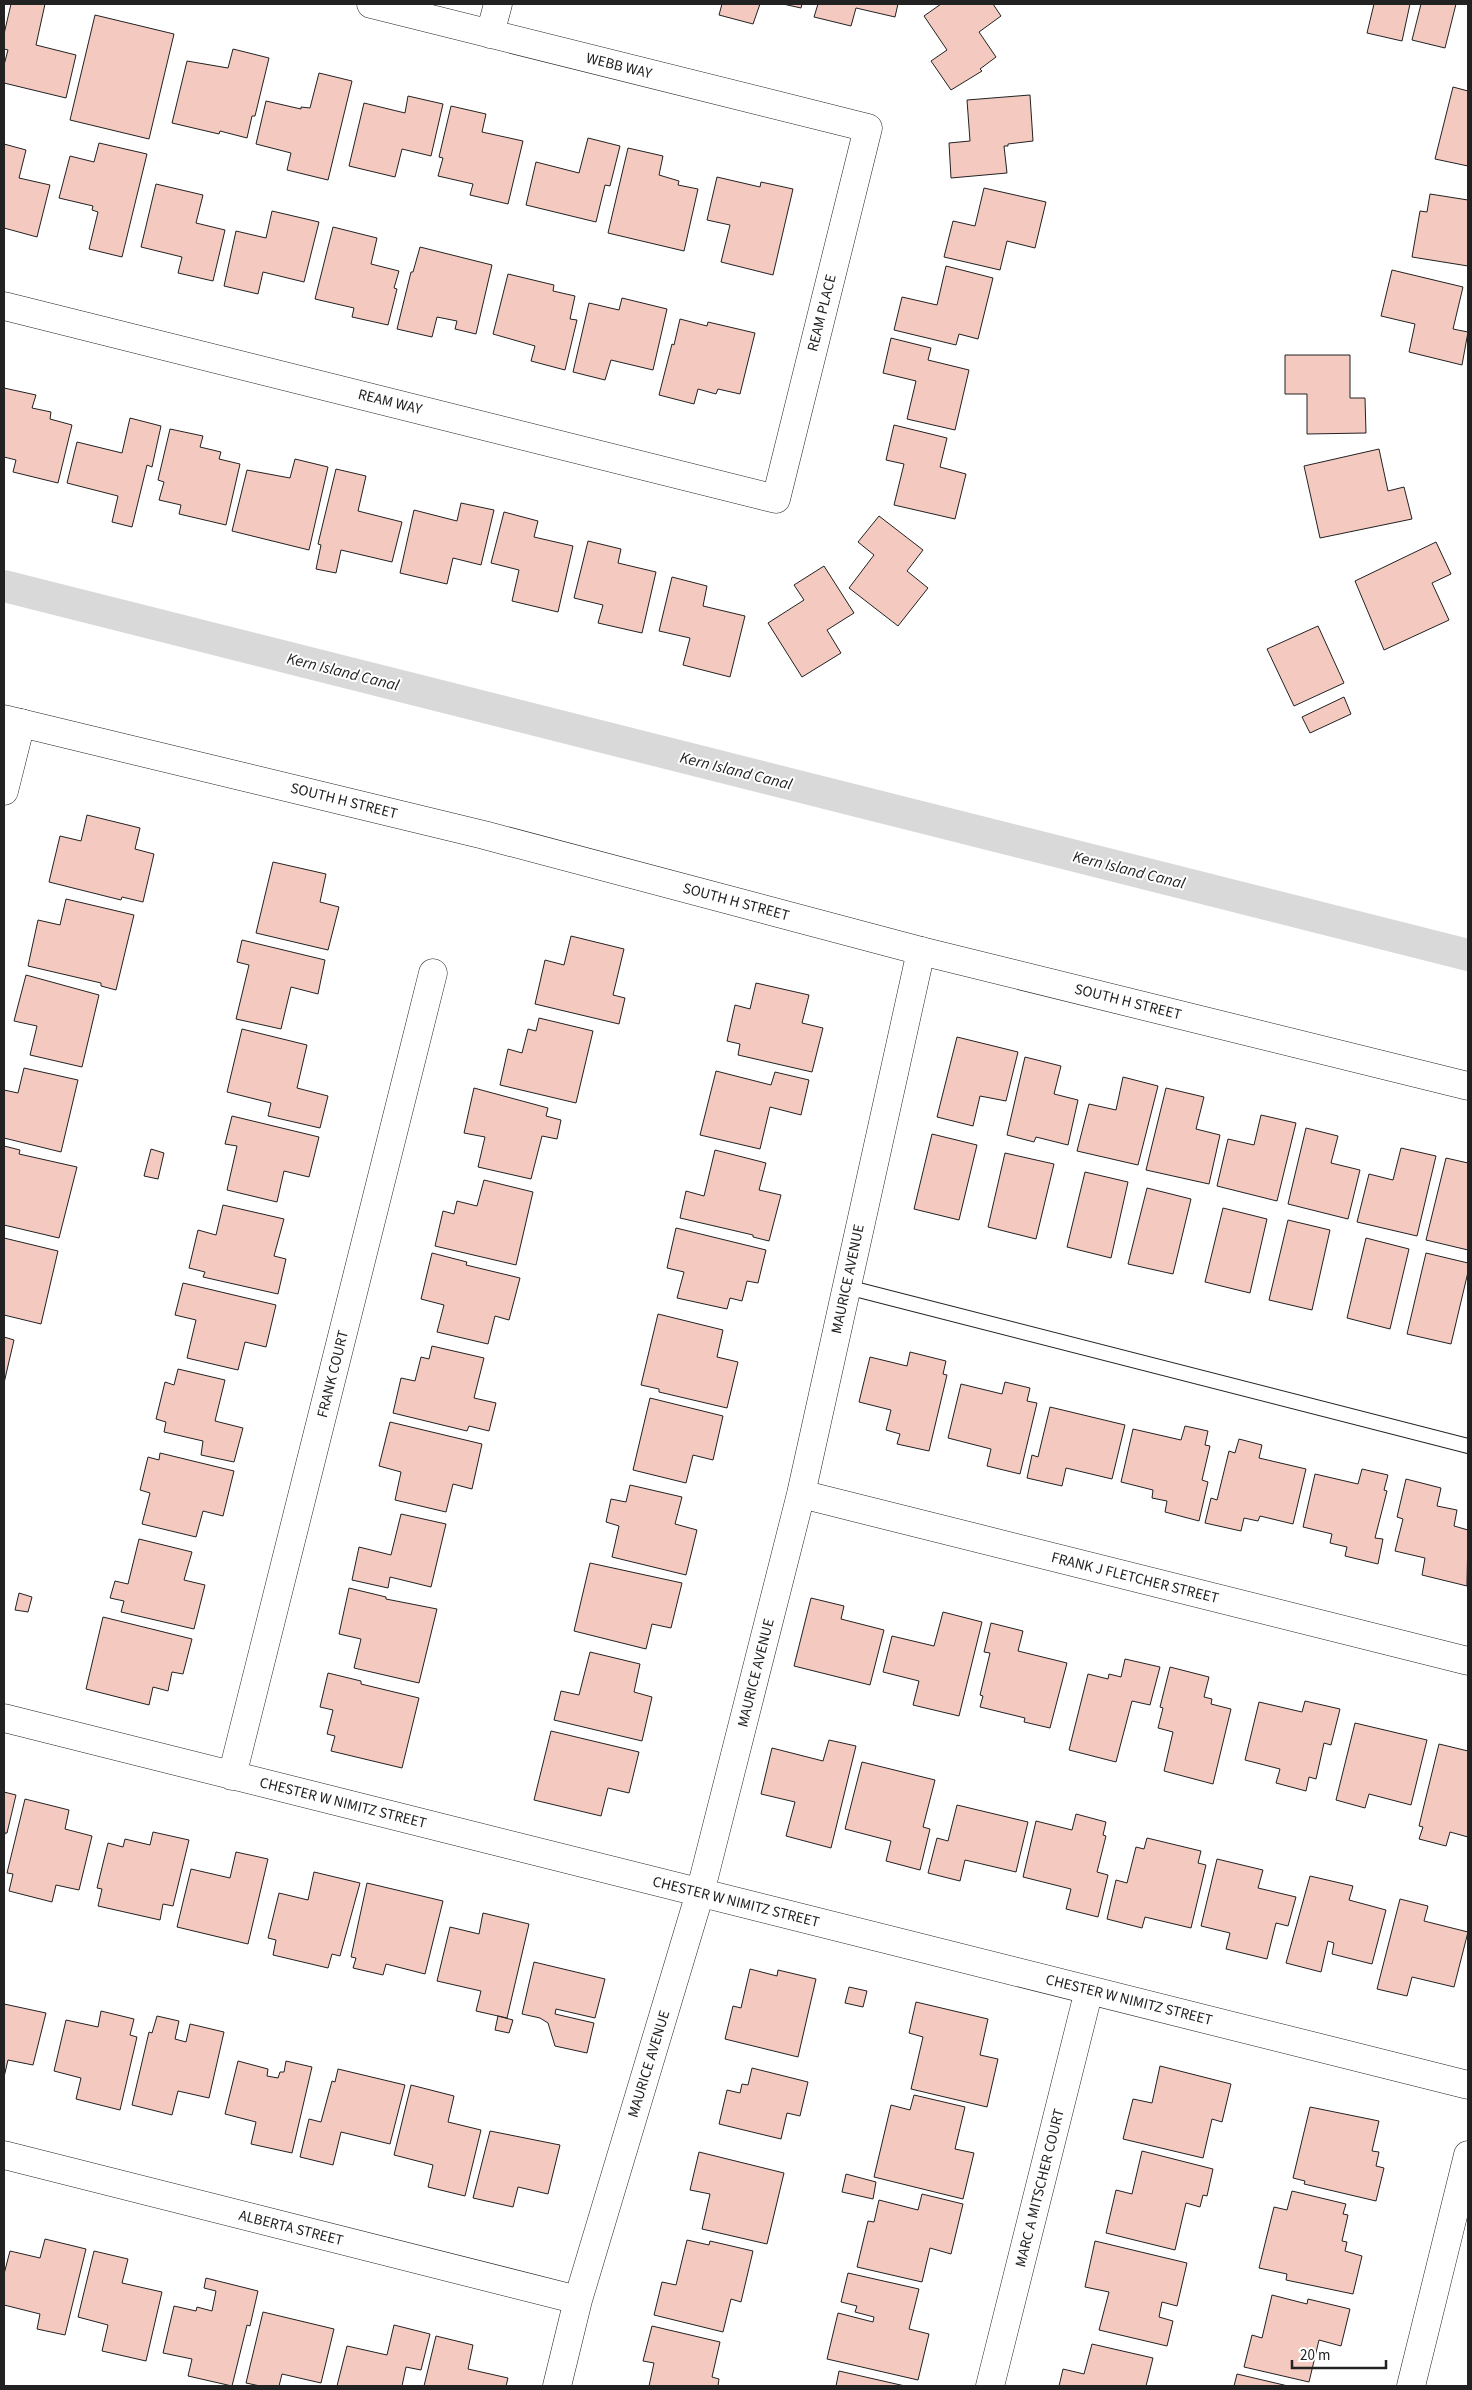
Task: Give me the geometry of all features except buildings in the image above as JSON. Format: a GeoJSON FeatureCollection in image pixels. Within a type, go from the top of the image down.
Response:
{"type":"FeatureCollection","features":[{"type":"Feature","properties":{"kind":"street","name":"WEBB WAY"},"geometry":{"type":"LineString","coordinates":[[371,4],[868,128]]}},
{"type":"Feature","properties":{"kind":"street"},"geometry":{"type":"LineString","coordinates":[[490,34],[498,4]]}},
{"type":"Feature","properties":{"kind":"street","name":"REAM PLACE"},"geometry":{"type":"LineString","coordinates":[[776,499],[868,128]]}},
{"type":"Feature","properties":{"kind":"street","name":"REAM WAY"},"geometry":{"type":"LineString","coordinates":[[4,306],[776,499]]}},
{"type":"Feature","properties":{"kind":"street"},"geometry":{"type":"LineString","coordinates":[[4,790],[12,721]]}},
{"type":"Feature","properties":{"kind":"street","name":"SOUTH H STREET"},"geometry":{"type":"LineString","coordinates":[[12,721],[484,835],[921,951],[1468,1086]]}},
{"type":"Feature","properties":{"kind":"street","name":"MAURICE AVENUE"},"geometry":{"type":"LineString","coordinates":[[557,2386],[578,2300],[700,1893],[801,1494],[921,951]]}},
{"type":"Feature","properties":{"kind":"street","name":"FRANK COURT"},"geometry":{"type":"LineString","coordinates":[[232,1776],[433,973]]}},
{"type":"Feature","properties":{"kind":"street","name":"FRANK J FLETCHER STREET"},"geometry":{"type":"LineString","coordinates":[[801,1494],[1468,1661]]}},
{"type":"Feature","properties":{"kind":"street","name":"CHESTER W NIMITZ STREET"},"geometry":{"type":"LineString","coordinates":[[4,1718],[1468,2085]]}},
{"type":"Feature","properties":{"kind":"street","name":"MARC A MITSCHER COURT"},"geometry":{"type":"LineString","coordinates":[[990,2386],[1089,1990]]}},
{"type":"Feature","properties":{"kind":"street","name":"ALBERTA STREET"},"geometry":{"type":"LineString","coordinates":[[4,2155],[578,2300]]}},
{"type":"Feature","properties":{"kind":"street"},"geometry":{"type":"LineString","coordinates":[[1410,2386],[1468,2156]]}},
{"type":"Feature","properties":{"kind":"lane"},"geometry":{"type":"LineString","coordinates":[[847,1287],[1468,1446]]}},
{"type":"Feature","properties":{"kind":"waterway","name":"Kern Island Canal"},"geometry":{"type":"LineString","coordinates":[[4,586],[1468,955]]}}]}
